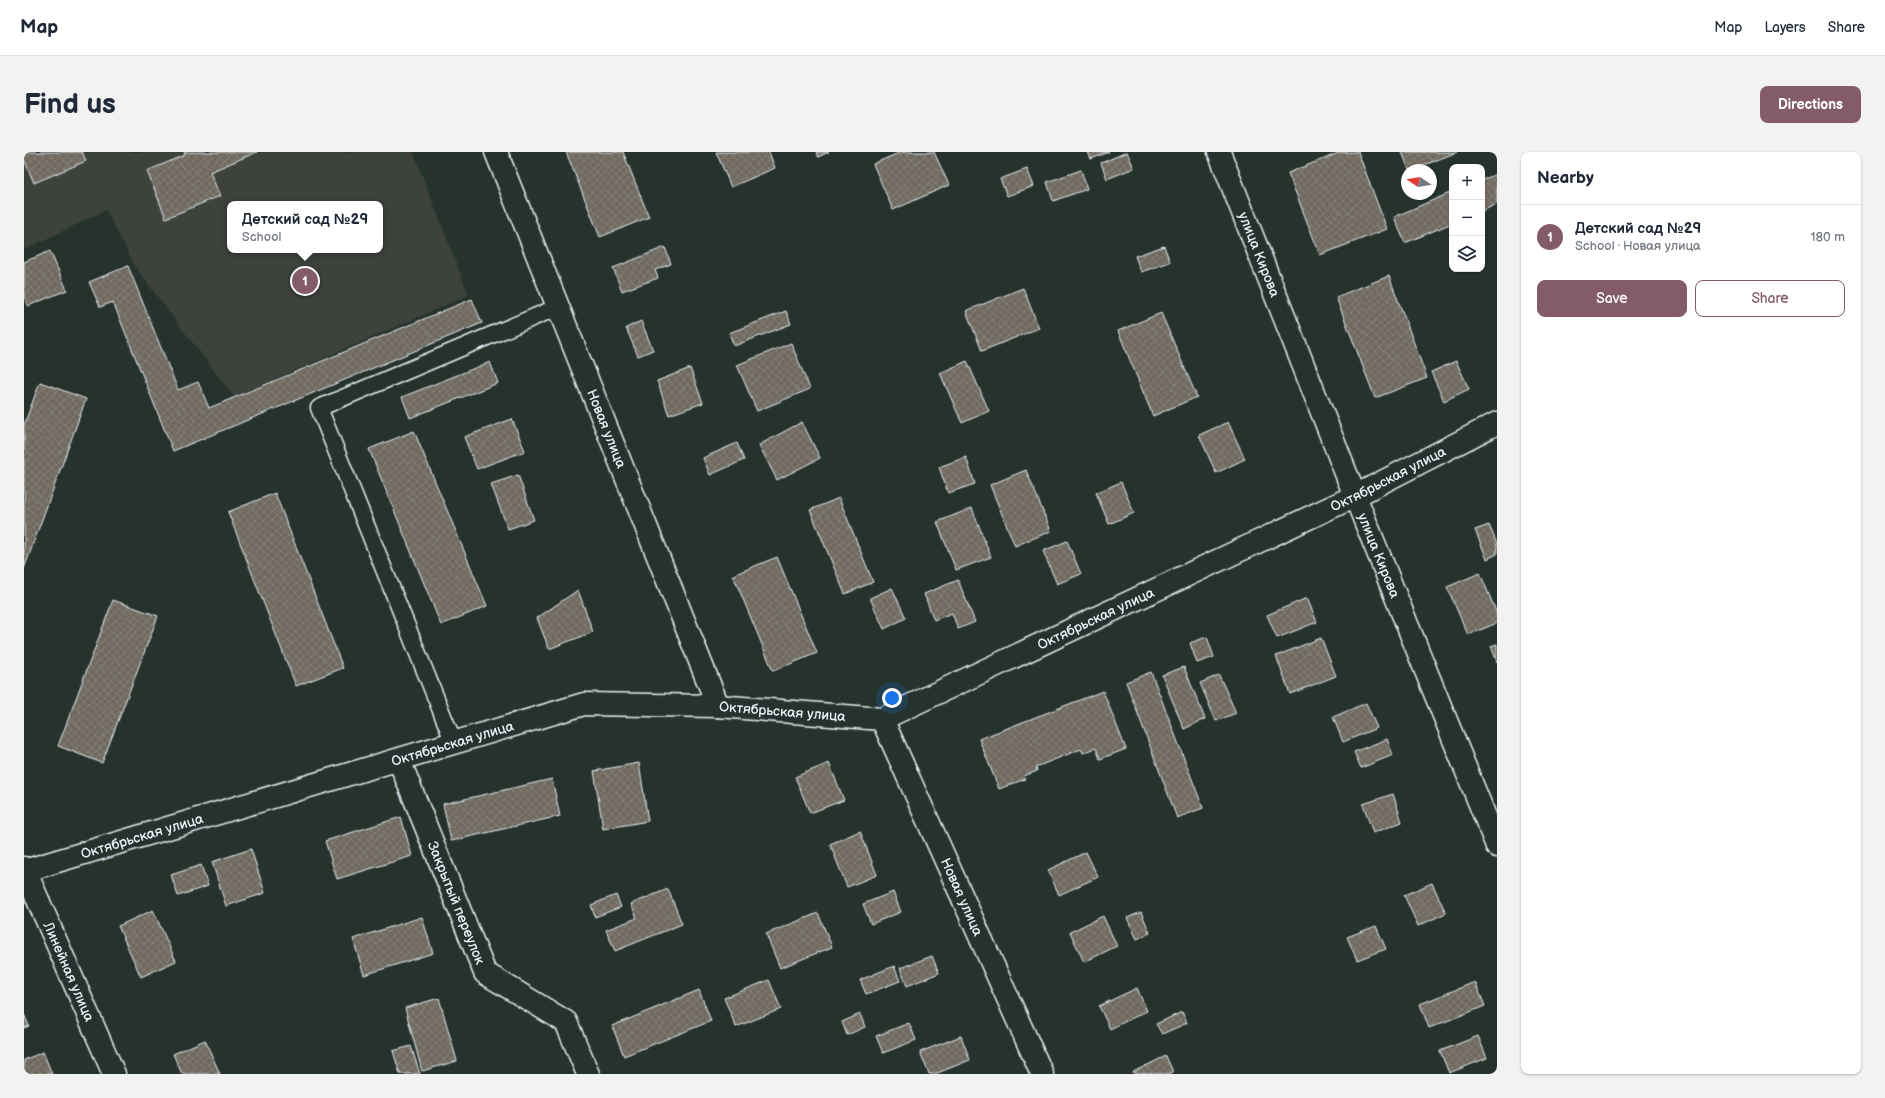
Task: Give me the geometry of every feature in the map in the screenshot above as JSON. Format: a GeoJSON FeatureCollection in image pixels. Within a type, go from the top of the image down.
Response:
{"type":"FeatureCollection","features":[{"type":"Feature","properties":{"kind":"street","name":"Новая улица"},"geometry":{"type":"LineString","coordinates":[[496,152],[718,706]]}},
{"type":"Feature","properties":{"kind":"street","name":"улица Кирова"},"geometry":{"type":"LineString","coordinates":[[1219,152],[1354,496],[1497,846]]}},
{"type":"Feature","properties":{"kind":"street","name":"Октябрьская улица"},"geometry":{"type":"LineString","coordinates":[[24,870],[584,704],[718,706],[882,719],[1354,496],[1497,423]]}},
{"type":"Feature","properties":{"kind":"street","name":"Новая улица"},"geometry":{"type":"LineString","coordinates":[[882,719],[1042,1074]]}},
{"type":"Feature","properties":{"kind":"street","name":"Закрытый переулок"},"geometry":{"type":"LineString","coordinates":[[399,760],[485,973],[566,1022],[588,1074]]}},
{"type":"Feature","properties":{"kind":"street","name":"Линейная улица"},"geometry":{"type":"LineString","coordinates":[[24,870],[114,1074]]}},
{"type":"Feature","properties":{"kind":"lane"},"geometry":{"type":"LineString","coordinates":[[454,743],[319,408],[558,307]]}},
{"type":"Feature","properties":{"kind":"shaded area"},"geometry":{"type":"Polygon","coordinates":[[[24,152],[413,152],[469,295],[234,397],[135,267],[106,210],[24,250],[24,152]]]}},
{"type":"Feature","properties":{"kind":"building"},"geometry":{"type":"Polygon","coordinates":[[[24,152],[82,152],[86,161],[34,183],[24,159],[24,152]]]}},
{"type":"Feature","properties":{"kind":"building"},"geometry":{"type":"Polygon","coordinates":[[[184,152],[257,152],[210,172],[220,196],[166,218],[147,171],[185,155],[184,152]]]}},
{"type":"Feature","properties":{"kind":"building"},"geometry":{"type":"Polygon","coordinates":[[[566,152],[623,152],[649,217],[600,237],[566,152]]]}},
{"type":"Feature","properties":{"kind":"building"},"geometry":{"type":"Polygon","coordinates":[[[716,152],[769,152],[775,168],[731,187],[716,152]]]}},
{"type":"Feature","properties":{"kind":"building"},"geometry":{"type":"Polygon","coordinates":[[[816,152],[829,152],[818,157],[816,152]]]}},
{"type":"Feature","properties":{"kind":"building"},"geometry":{"type":"Polygon","coordinates":[[[901,152],[934,152],[949,185],[893,210],[873,164],[901,152]]]}},
{"type":"Feature","properties":{"kind":"building"},"geometry":{"type":"Polygon","coordinates":[[[1088,152],[1109,152],[1091,159],[1088,152]]]}},
{"type":"Feature","properties":{"kind":"building"},"geometry":{"type":"Polygon","coordinates":[[[1127,152],[1134,168],[1107,179],[1101,163],[1127,152]]]}},
{"type":"Feature","properties":{"kind":"building"},"geometry":{"type":"Polygon","coordinates":[[[1341,152],[1358,152],[1387,229],[1320,255],[1288,173],[1341,152]]]}},
{"type":"Feature","properties":{"kind":"building"},"geometry":{"type":"Polygon","coordinates":[[[1402,152],[1457,152],[1427,164],[1407,164],[1402,152]]]}},
{"type":"Feature","properties":{"kind":"building"},"geometry":{"type":"Polygon","coordinates":[[[1027,169],[1034,186],[1007,196],[1000,179],[1027,169]]]}},
{"type":"Feature","properties":{"kind":"building"},"geometry":{"type":"Polygon","coordinates":[[[1081,170],[1087,189],[1053,201],[1047,182],[1081,170]]]}},
{"type":"Feature","properties":{"kind":"building"},"geometry":{"type":"Polygon","coordinates":[[[1497,174],[1497,204],[1485,210],[1485,200],[1485,179],[1497,174]]]}},
{"type":"Feature","properties":{"kind":"building"},"geometry":{"type":"Polygon","coordinates":[[[1449,193],[1449,224],[1405,243],[1394,217],[1433,200],[1437,200],[1437,198],[1449,193]]]}},
{"type":"Feature","properties":{"kind":"building"},"geometry":{"type":"Polygon","coordinates":[[[1164,246],[1170,262],[1141,272],[1135,256],[1164,246]]]}},
{"type":"Feature","properties":{"kind":"building"},"geometry":{"type":"Polygon","coordinates":[[[665,247],[671,264],[655,270],[658,278],[622,291],[613,268],[665,247]]]}},
{"type":"Feature","properties":{"kind":"building"},"geometry":{"type":"Polygon","coordinates":[[[50,251],[67,290],[28,306],[24,297],[24,262],[50,251]]]}},
{"type":"Feature","properties":{"kind":"building"},"geometry":{"type":"Polygon","coordinates":[[[128,266],[178,390],[198,382],[209,408],[472,299],[482,323],[173,451],[113,302],[100,307],[89,282],[128,266]]]}},
{"type":"Feature","properties":{"kind":"building"},"geometry":{"type":"Polygon","coordinates":[[[1389,276],[1427,378],[1375,398],[1336,297],[1389,276]]]}},
{"type":"Feature","properties":{"kind":"building"},"geometry":{"type":"Polygon","coordinates":[[[1023,288],[1039,328],[982,351],[966,311],[1023,288]]]}},
{"type":"Feature","properties":{"kind":"building"},"geometry":{"type":"Polygon","coordinates":[[[786,311],[791,324],[734,346],[729,333],[786,311]]]}},
{"type":"Feature","properties":{"kind":"building"},"geometry":{"type":"Polygon","coordinates":[[[1161,313],[1197,397],[1153,416],[1118,331],[1161,313]]]}},
{"type":"Feature","properties":{"kind":"building"},"geometry":{"type":"Polygon","coordinates":[[[641,321],[653,350],[638,356],[626,328],[641,321]]]}},
{"type":"Feature","properties":{"kind":"building"},"geometry":{"type":"Polygon","coordinates":[[[791,343],[810,389],[757,411],[737,365],[791,343]]]}},
{"type":"Feature","properties":{"kind":"building"},"geometry":{"type":"Polygon","coordinates":[[[967,361],[989,411],[962,423],[940,373],[967,361]]]}},
{"type":"Feature","properties":{"kind":"building"},"geometry":{"type":"Polygon","coordinates":[[[1456,361],[1469,389],[1444,401],[1431,372],[1456,361]]]}},
{"type":"Feature","properties":{"kind":"building"},"geometry":{"type":"Polygon","coordinates":[[[490,362],[498,383],[410,418],[402,397],[490,362]]]}},
{"type":"Feature","properties":{"kind":"building"},"geometry":{"type":"Polygon","coordinates":[[[690,368],[703,403],[669,415],[657,381],[690,368]]]}},
{"type":"Feature","properties":{"kind":"building"},"geometry":{"type":"Polygon","coordinates":[[[40,382],[86,399],[24,569],[24,425],[40,382]]]}},
{"type":"Feature","properties":{"kind":"building"},"geometry":{"type":"Polygon","coordinates":[[[512,419],[525,451],[477,469],[464,437],[512,419]]]}},
{"type":"Feature","properties":{"kind":"building"},"geometry":{"type":"Polygon","coordinates":[[[802,422],[820,458],[777,480],[759,445],[802,422]]]}},
{"type":"Feature","properties":{"kind":"building"},"geometry":{"type":"Polygon","coordinates":[[[1228,422],[1245,459],[1216,473],[1199,435],[1228,422]]]}},
{"type":"Feature","properties":{"kind":"building"},"geometry":{"type":"Polygon","coordinates":[[[414,431],[487,606],[441,625],[369,449],[414,431]]]}},
{"type":"Feature","properties":{"kind":"building"},"geometry":{"type":"Polygon","coordinates":[[[737,443],[744,460],[710,475],[703,458],[737,443]]]}},
{"type":"Feature","properties":{"kind":"building"},"geometry":{"type":"Polygon","coordinates":[[[966,457],[975,484],[948,493],[939,467],[966,457]]]}},
{"type":"Feature","properties":{"kind":"building"},"geometry":{"type":"Polygon","coordinates":[[[1026,470],[1051,531],[1015,546],[990,485],[1026,470]]]}},
{"type":"Feature","properties":{"kind":"building"},"geometry":{"type":"Polygon","coordinates":[[[518,475],[534,520],[508,529],[491,484],[518,475]]]}},
{"type":"Feature","properties":{"kind":"building"},"geometry":{"type":"Polygon","coordinates":[[[1121,482],[1134,513],[1109,524],[1096,493],[1121,482]]]}},
{"type":"Feature","properties":{"kind":"building"},"geometry":{"type":"Polygon","coordinates":[[[275,493],[343,668],[296,686],[228,512],[275,493]]]}},
{"type":"Feature","properties":{"kind":"building"},"geometry":{"type":"Polygon","coordinates":[[[839,498],[873,582],[845,594],[810,510],[839,498]]]}},
{"type":"Feature","properties":{"kind":"building"},"geometry":{"type":"Polygon","coordinates":[[[972,508],[991,557],[956,570],[937,522],[972,508]]]}},
{"type":"Feature","properties":{"kind":"building"},"geometry":{"type":"Polygon","coordinates":[[[1489,525],[1497,544],[1497,554],[1487,559],[1475,530],[1489,525]]]}},
{"type":"Feature","properties":{"kind":"building"},"geometry":{"type":"Polygon","coordinates":[[[1067,541],[1081,574],[1057,584],[1043,551],[1067,541]]]}},
{"type":"Feature","properties":{"kind":"building"},"geometry":{"type":"Polygon","coordinates":[[[777,557],[817,653],[773,671],[733,575],[777,557]]]}},
{"type":"Feature","properties":{"kind":"building"},"geometry":{"type":"Polygon","coordinates":[[[1480,573],[1497,614],[1497,623],[1468,635],[1447,587],[1480,573]]]}},
{"type":"Feature","properties":{"kind":"building"},"geometry":{"type":"Polygon","coordinates":[[[958,580],[975,622],[958,629],[952,613],[934,620],[924,594],[958,580]]]}},
{"type":"Feature","properties":{"kind":"building"},"geometry":{"type":"Polygon","coordinates":[[[892,588],[906,618],[884,629],[870,598],[892,588]]]}},
{"type":"Feature","properties":{"kind":"building"},"geometry":{"type":"Polygon","coordinates":[[[578,590],[593,632],[549,649],[537,618],[578,590]]]}},
{"type":"Feature","properties":{"kind":"building"},"geometry":{"type":"Polygon","coordinates":[[[1307,598],[1317,622],[1277,638],[1267,615],[1307,598]]]}},
{"type":"Feature","properties":{"kind":"building"},"geometry":{"type":"Polygon","coordinates":[[[113,600],[158,616],[102,763],[58,746],[113,600]]]}},
{"type":"Feature","properties":{"kind":"building"},"geometry":{"type":"Polygon","coordinates":[[[1207,637],[1214,657],[1197,663],[1190,643],[1207,637]]]}},
{"type":"Feature","properties":{"kind":"building"},"geometry":{"type":"Polygon","coordinates":[[[1321,638],[1336,676],[1290,694],[1276,656],[1321,638]]]}},
{"type":"Feature","properties":{"kind":"building"},"geometry":{"type":"Polygon","coordinates":[[[1497,644],[1497,662],[1491,646],[1497,644]]]}},
{"type":"Feature","properties":{"kind":"building"},"geometry":{"type":"Polygon","coordinates":[[[1184,667],[1205,719],[1184,729],[1162,675],[1184,667]]]}},
{"type":"Feature","properties":{"kind":"building"},"geometry":{"type":"Polygon","coordinates":[[[1151,672],[1203,808],[1177,818],[1126,682],[1151,672]]]}},
{"type":"Feature","properties":{"kind":"building"},"geometry":{"type":"Polygon","coordinates":[[[1219,675],[1236,713],[1216,721],[1200,683],[1219,675]]]}},
{"type":"Feature","properties":{"kind":"building"},"geometry":{"type":"Polygon","coordinates":[[[1103,691],[1126,749],[1100,759],[1096,748],[1083,753],[1081,749],[1036,767],[1037,771],[1024,776],[1025,779],[999,789],[979,739],[1103,691]]]}},
{"type":"Feature","properties":{"kind":"building"},"geometry":{"type":"Polygon","coordinates":[[[1366,703],[1377,728],[1343,742],[1333,717],[1366,703]]]}},
{"type":"Feature","properties":{"kind":"building"},"geometry":{"type":"Polygon","coordinates":[[[1387,739],[1393,755],[1361,768],[1354,752],[1387,739]]]}},
{"type":"Feature","properties":{"kind":"building"},"geometry":{"type":"Polygon","coordinates":[[[639,763],[648,821],[603,829],[594,771],[639,763]]]}},
{"type":"Feature","properties":{"kind":"building"},"geometry":{"type":"Polygon","coordinates":[[[829,763],[844,800],[810,813],[795,777],[829,763]]]}},
{"type":"Feature","properties":{"kind":"building"},"geometry":{"type":"Polygon","coordinates":[[[552,779],[560,816],[451,841],[443,804],[552,779]]]}},
{"type":"Feature","properties":{"kind":"building"},"geometry":{"type":"Polygon","coordinates":[[[1393,794],[1402,822],[1373,833],[1363,804],[1393,794]]]}},
{"type":"Feature","properties":{"kind":"building"},"geometry":{"type":"Polygon","coordinates":[[[401,817],[412,856],[337,879],[325,841],[401,817]]]}},
{"type":"Feature","properties":{"kind":"building"},"geometry":{"type":"Polygon","coordinates":[[[860,831],[877,875],[847,887],[830,844],[860,831]]]}},
{"type":"Feature","properties":{"kind":"building"},"geometry":{"type":"Polygon","coordinates":[[[251,849],[265,893],[226,906],[212,862],[251,849]]]}},
{"type":"Feature","properties":{"kind":"building"},"geometry":{"type":"Polygon","coordinates":[[[1086,852],[1098,877],[1059,895],[1048,870],[1086,852]]]}},
{"type":"Feature","properties":{"kind":"building"},"geometry":{"type":"Polygon","coordinates":[[[201,865],[208,886],[178,896],[171,875],[201,865]]]}},
{"type":"Feature","properties":{"kind":"building"},"geometry":{"type":"Polygon","coordinates":[[[1432,883],[1446,913],[1418,926],[1404,895],[1432,883]]]}},
{"type":"Feature","properties":{"kind":"building"},"geometry":{"type":"Polygon","coordinates":[[[668,889],[682,924],[615,951],[606,930],[637,918],[631,904],[668,889]]]}},
{"type":"Feature","properties":{"kind":"building"},"geometry":{"type":"Polygon","coordinates":[[[893,892],[901,912],[871,924],[863,904],[893,892]]]}},
{"type":"Feature","properties":{"kind":"building"},"geometry":{"type":"Polygon","coordinates":[[[616,895],[621,907],[595,917],[591,905],[616,895]]]}},
{"type":"Feature","properties":{"kind":"building"},"geometry":{"type":"Polygon","coordinates":[[[153,910],[176,961],[141,977],[118,926],[153,910]]]}},
{"type":"Feature","properties":{"kind":"building"},"geometry":{"type":"Polygon","coordinates":[[[1141,912],[1150,933],[1137,939],[1127,918],[1141,912]]]}},
{"type":"Feature","properties":{"kind":"building"},"geometry":{"type":"Polygon","coordinates":[[[818,913],[832,947],[780,968],[766,934],[818,913]]]}},
{"type":"Feature","properties":{"kind":"building"},"geometry":{"type":"Polygon","coordinates":[[[1103,916],[1117,946],[1084,962],[1070,932],[1103,916]]]}},
{"type":"Feature","properties":{"kind":"building"},"geometry":{"type":"Polygon","coordinates":[[[422,917],[433,953],[364,975],[353,939],[422,917]]]}},
{"type":"Feature","properties":{"kind":"building"},"geometry":{"type":"Polygon","coordinates":[[[1376,926],[1386,949],[1357,960],[1347,937],[1376,926]]]}},
{"type":"Feature","properties":{"kind":"building"},"geometry":{"type":"Polygon","coordinates":[[[932,956],[939,973],[907,986],[900,968],[932,956]]]}},
{"type":"Feature","properties":{"kind":"building"},"geometry":{"type":"Polygon","coordinates":[[[894,966],[900,981],[866,994],[860,980],[894,966]]]}},
{"type":"Feature","properties":{"kind":"building"},"geometry":{"type":"Polygon","coordinates":[[[769,980],[781,1009],[736,1027],[724,998],[769,980]]]}},
{"type":"Feature","properties":{"kind":"building"},"geometry":{"type":"Polygon","coordinates":[[[1475,982],[1485,1006],[1429,1028],[1420,1004],[1475,982]]]}},
{"type":"Feature","properties":{"kind":"building"},"geometry":{"type":"Polygon","coordinates":[[[1137,988],[1147,1011],[1110,1029],[1099,1006],[1137,988]]]}},
{"type":"Feature","properties":{"kind":"building"},"geometry":{"type":"Polygon","coordinates":[[[699,990],[711,1021],[624,1056],[612,1026],[699,990]]]}},
{"type":"Feature","properties":{"kind":"building"},"geometry":{"type":"Polygon","coordinates":[[[439,998],[457,1061],[422,1071],[405,1008],[439,998]]]}},
{"type":"Feature","properties":{"kind":"building"},"geometry":{"type":"Polygon","coordinates":[[[1182,1012],[1187,1023],[1162,1034],[1156,1024],[1182,1012]]]}},
{"type":"Feature","properties":{"kind":"building"},"geometry":{"type":"Polygon","coordinates":[[[24,1014],[29,1026],[24,1028],[24,1014]]]}},
{"type":"Feature","properties":{"kind":"building"},"geometry":{"type":"Polygon","coordinates":[[[860,1014],[865,1027],[847,1035],[842,1022],[860,1014]]]}},
{"type":"Feature","properties":{"kind":"building"},"geometry":{"type":"Polygon","coordinates":[[[909,1023],[916,1040],[883,1053],[876,1036],[909,1023]]]}},
{"type":"Feature","properties":{"kind":"building"},"geometry":{"type":"Polygon","coordinates":[[[961,1036],[970,1060],[935,1074],[929,1074],[920,1052],[961,1036]]]}},
{"type":"Feature","properties":{"kind":"building"},"geometry":{"type":"Polygon","coordinates":[[[1478,1036],[1487,1058],[1449,1073],[1440,1051],[1478,1036]]]}},
{"type":"Feature","properties":{"kind":"building"},"geometry":{"type":"Polygon","coordinates":[[[205,1040],[220,1074],[182,1074],[173,1054],[205,1040]]]}},
{"type":"Feature","properties":{"kind":"building"},"geometry":{"type":"Polygon","coordinates":[[[411,1046],[420,1074],[400,1074],[393,1051],[411,1046]]]}},
{"type":"Feature","properties":{"kind":"building"},"geometry":{"type":"Polygon","coordinates":[[[43,1052],[52,1074],[24,1074],[24,1060],[43,1052]]]}},
{"type":"Feature","properties":{"kind":"building"},"geometry":{"type":"Polygon","coordinates":[[[1166,1056],[1173,1072],[1169,1074],[1134,1074],[1133,1072],[1166,1056]]]}},
{"type":"Feature","properties":{"kind":"place","name":"Детский сад №29"},"geometry":{"type":"Point","coordinates":[305,281]}}]}
